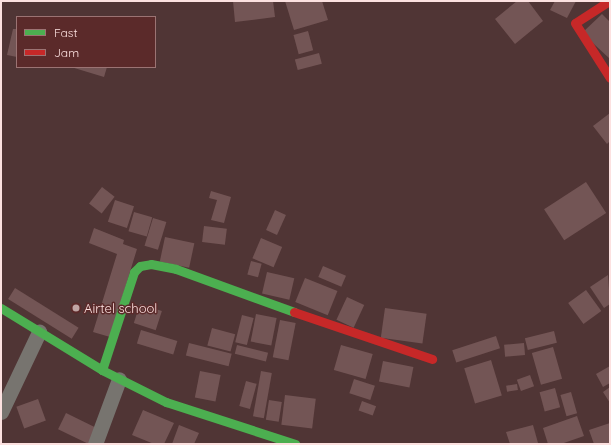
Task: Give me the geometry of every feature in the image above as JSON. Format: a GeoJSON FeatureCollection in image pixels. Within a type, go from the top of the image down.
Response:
{"type":"FeatureCollection","features":[{"type":"Feature","properties":{"kind":"street"},"geometry":{"type":"LineString","coordinates":[[609,1],[575,24],[610,78]]}},
{"type":"Feature","properties":{"kind":"street"},"geometry":{"type":"LineString","coordinates":[[102,370],[134,272],[140,266],[151,264],[176,269],[362,337],[432,359]]}},
{"type":"Feature","properties":{"kind":"street"},"geometry":{"type":"LineString","coordinates":[[1,308],[119,379],[198,414],[295,444]]}},
{"type":"Feature","properties":{"kind":"street"},"geometry":{"type":"LineString","coordinates":[[1,412],[39,332]]}},
{"type":"Feature","properties":{"kind":"street"},"geometry":{"type":"LineString","coordinates":[[95,444],[119,379]]}},
{"type":"Feature","properties":{"kind":"building"},"geometry":{"type":"Polygon","coordinates":[[[233,1],[273,1],[275,17],[235,22],[233,1]]]}},
{"type":"Feature","properties":{"kind":"building"},"geometry":{"type":"Polygon","coordinates":[[[285,1],[322,1],[328,20],[294,30],[285,1]]]}},
{"type":"Feature","properties":{"kind":"building"},"geometry":{"type":"Polygon","coordinates":[[[517,1],[528,1],[543,21],[515,44],[495,19],[517,1]]]}},
{"type":"Feature","properties":{"kind":"building"},"geometry":{"type":"Polygon","coordinates":[[[555,1],[576,1],[567,18],[550,10],[555,1]]]}},
{"type":"Feature","properties":{"kind":"building"},"geometry":{"type":"Polygon","coordinates":[[[602,14],[610,22],[610,59],[582,33],[602,14]]]}},
{"type":"Feature","properties":{"kind":"building"},"geometry":{"type":"Polygon","coordinates":[[[13,29],[16,29],[16,57],[7,55],[13,29]]]}},
{"type":"Feature","properties":{"kind":"building"},"geometry":{"type":"Polygon","coordinates":[[[308,31],[313,50],[299,54],[294,35],[308,31]]]}},
{"type":"Feature","properties":{"kind":"building"},"geometry":{"type":"Polygon","coordinates":[[[319,53],[322,64],[298,70],[295,59],[319,53]]]}},
{"type":"Feature","properties":{"kind":"building"},"geometry":{"type":"Polygon","coordinates":[[[74,68],[107,68],[104,77],[74,68]]]}},
{"type":"Feature","properties":{"kind":"building"},"geometry":{"type":"Polygon","coordinates":[[[610,113],[610,141],[607,144],[593,126],[610,113]]]}},
{"type":"Feature","properties":{"kind":"building"},"geometry":{"type":"Polygon","coordinates":[[[586,182],[606,213],[564,240],[544,209],[586,182]]]}},
{"type":"Feature","properties":{"kind":"building"},"geometry":{"type":"Polygon","coordinates":[[[102,187],[115,197],[102,213],[89,204],[102,187]]]}},
{"type":"Feature","properties":{"kind":"building"},"geometry":{"type":"Polygon","coordinates":[[[211,191],[231,197],[224,223],[211,220],[217,200],[209,198],[211,191]]]}},
{"type":"Feature","properties":{"kind":"building"},"geometry":{"type":"Polygon","coordinates":[[[115,200],[134,206],[127,228],[108,222],[115,200]]]}},
{"type":"Feature","properties":{"kind":"building"},"geometry":{"type":"Polygon","coordinates":[[[275,210],[286,215],[277,235],[266,230],[275,210]]]}},
{"type":"Feature","properties":{"kind":"building"},"geometry":{"type":"Polygon","coordinates":[[[134,212],[152,217],[147,236],[128,231],[134,212]]]}},
{"type":"Feature","properties":{"kind":"building"},"geometry":{"type":"Polygon","coordinates":[[[153,218],[166,222],[158,250],[145,246],[153,218]]]}},
{"type":"Feature","properties":{"kind":"building"},"geometry":{"type":"Polygon","coordinates":[[[204,226],[227,229],[225,245],[202,242],[204,226]]]}},
{"type":"Feature","properties":{"kind":"building"},"geometry":{"type":"Polygon","coordinates":[[[94,228],[124,240],[123,244],[137,249],[110,337],[93,332],[117,254],[89,243],[94,228]]]}},
{"type":"Feature","properties":{"kind":"building"},"geometry":{"type":"Polygon","coordinates":[[[165,237],[194,243],[189,268],[160,261],[165,237]]]}},
{"type":"Feature","properties":{"kind":"building"},"geometry":{"type":"Polygon","coordinates":[[[261,238],[282,247],[274,267],[252,258],[261,238]]]}},
{"type":"Feature","properties":{"kind":"building"},"geometry":{"type":"Polygon","coordinates":[[[251,261],[262,264],[258,277],[247,275],[251,261]]]}},
{"type":"Feature","properties":{"kind":"building"},"geometry":{"type":"Polygon","coordinates":[[[323,266],[346,276],[341,287],[318,277],[323,266]]]}},
{"type":"Feature","properties":{"kind":"building"},"geometry":{"type":"Polygon","coordinates":[[[267,272],[294,278],[289,300],[262,293],[267,272]]]}},
{"type":"Feature","properties":{"kind":"building"},"geometry":{"type":"Polygon","coordinates":[[[608,275],[610,304],[604,308],[590,287],[608,275]]]}},
{"type":"Feature","properties":{"kind":"building"},"geometry":{"type":"Polygon","coordinates":[[[305,278],[337,291],[328,315],[295,302],[305,278]]]}},
{"type":"Feature","properties":{"kind":"building"},"geometry":{"type":"Polygon","coordinates":[[[15,288],[79,328],[72,339],[8,299],[15,288]]]}},
{"type":"Feature","properties":{"kind":"building"},"geometry":{"type":"Polygon","coordinates":[[[586,290],[601,311],[583,324],[568,303],[586,290]]]}},
{"type":"Feature","properties":{"kind":"building"},"geometry":{"type":"Polygon","coordinates":[[[347,297],[364,305],[354,328],[336,320],[347,297]]]}},
{"type":"Feature","properties":{"kind":"building"},"geometry":{"type":"Polygon","coordinates":[[[140,304],[162,311],[156,330],[134,323],[140,304]]]}},
{"type":"Feature","properties":{"kind":"building"},"geometry":{"type":"Polygon","coordinates":[[[385,308],[427,314],[422,344],[381,338],[385,308]]]}},
{"type":"Feature","properties":{"kind":"building"},"geometry":{"type":"Polygon","coordinates":[[[256,314],[277,318],[271,345],[251,341],[256,314]]]}},
{"type":"Feature","properties":{"kind":"building"},"geometry":{"type":"Polygon","coordinates":[[[242,315],[254,318],[247,345],[235,342],[242,315]]]}},
{"type":"Feature","properties":{"kind":"building"},"geometry":{"type":"Polygon","coordinates":[[[280,320],[296,323],[288,360],[273,357],[280,320]]]}},
{"type":"Feature","properties":{"kind":"building"},"geometry":{"type":"Polygon","coordinates":[[[212,328],[235,334],[231,352],[207,345],[212,328]]]}},
{"type":"Feature","properties":{"kind":"building"},"geometry":{"type":"Polygon","coordinates":[[[141,330],[177,341],[173,354],[137,343],[141,330]]]}},
{"type":"Feature","properties":{"kind":"building"},"geometry":{"type":"Polygon","coordinates":[[[554,331],[557,343],[528,350],[525,338],[554,331]]]}},
{"type":"Feature","properties":{"kind":"building"},"geometry":{"type":"Polygon","coordinates":[[[496,336],[500,348],[456,363],[452,350],[496,336]]]}},
{"type":"Feature","properties":{"kind":"building"},"geometry":{"type":"Polygon","coordinates":[[[189,343],[232,354],[229,366],[186,356],[189,343]]]}},
{"type":"Feature","properties":{"kind":"building"},"geometry":{"type":"Polygon","coordinates":[[[524,343],[525,355],[505,357],[504,345],[524,343]]]}},
{"type":"Feature","properties":{"kind":"building"},"geometry":{"type":"Polygon","coordinates":[[[237,345],[268,353],[266,361],[235,354],[237,345]]]}},
{"type":"Feature","properties":{"kind":"building"},"geometry":{"type":"Polygon","coordinates":[[[341,345],[373,354],[366,379],[334,370],[341,345]]]}},
{"type":"Feature","properties":{"kind":"building"},"geometry":{"type":"Polygon","coordinates":[[[553,347],[562,379],[541,385],[532,353],[553,347]]]}},
{"type":"Feature","properties":{"kind":"building"},"geometry":{"type":"Polygon","coordinates":[[[491,360],[502,395],[475,404],[464,368],[491,360]]]}},
{"type":"Feature","properties":{"kind":"building"},"geometry":{"type":"Polygon","coordinates":[[[383,361],[413,367],[409,388],[379,382],[383,361]]]}},
{"type":"Feature","properties":{"kind":"building"},"geometry":{"type":"Polygon","coordinates":[[[610,366],[610,383],[603,387],[596,374],[610,366]]]}},
{"type":"Feature","properties":{"kind":"building"},"geometry":{"type":"Polygon","coordinates":[[[200,371],[221,375],[215,402],[195,398],[200,371]]]}},
{"type":"Feature","properties":{"kind":"building"},"geometry":{"type":"Polygon","coordinates":[[[261,371],[272,373],[264,418],[253,416],[261,371]]]}},
{"type":"Feature","properties":{"kind":"building"},"geometry":{"type":"Polygon","coordinates":[[[530,375],[534,386],[521,391],[517,380],[530,375]]]}},
{"type":"Feature","properties":{"kind":"building"},"geometry":{"type":"Polygon","coordinates":[[[354,379],[375,386],[370,400],[349,393],[354,379]]]}},
{"type":"Feature","properties":{"kind":"building"},"geometry":{"type":"Polygon","coordinates":[[[246,381],[257,384],[250,409],[239,406],[246,381]]]}},
{"type":"Feature","properties":{"kind":"building"},"geometry":{"type":"Polygon","coordinates":[[[517,384],[518,390],[507,392],[506,386],[517,384]]]}},
{"type":"Feature","properties":{"kind":"building"},"geometry":{"type":"Polygon","coordinates":[[[610,387],[610,403],[603,392],[610,387]]]}},
{"type":"Feature","properties":{"kind":"building"},"geometry":{"type":"Polygon","coordinates":[[[555,388],[560,407],[545,411],[540,392],[555,388]]]}},
{"type":"Feature","properties":{"kind":"building"},"geometry":{"type":"Polygon","coordinates":[[[571,392],[577,413],[566,416],[560,395],[571,392]]]}},
{"type":"Feature","properties":{"kind":"building"},"geometry":{"type":"Polygon","coordinates":[[[285,395],[316,399],[312,429],[281,425],[285,395]]]}},
{"type":"Feature","properties":{"kind":"building"},"geometry":{"type":"Polygon","coordinates":[[[38,399],[46,421],[24,428],[16,407],[38,399]]]}},
{"type":"Feature","properties":{"kind":"building"},"geometry":{"type":"Polygon","coordinates":[[[269,400],[282,402],[279,422],[266,420],[269,400]]]}},
{"type":"Feature","properties":{"kind":"building"},"geometry":{"type":"Polygon","coordinates":[[[362,401],[376,406],[373,416],[359,410],[362,401]]]}},
{"type":"Feature","properties":{"kind":"building"},"geometry":{"type":"Polygon","coordinates":[[[143,410],[174,423],[164,444],[154,444],[132,435],[143,410]]]}},
{"type":"Feature","properties":{"kind":"building"},"geometry":{"type":"Polygon","coordinates":[[[66,413],[97,428],[89,444],[58,429],[66,413]]]}},
{"type":"Feature","properties":{"kind":"building"},"geometry":{"type":"Polygon","coordinates":[[[577,416],[584,436],[561,444],[548,444],[543,428],[577,416]]]}},
{"type":"Feature","properties":{"kind":"building"},"geometry":{"type":"Polygon","coordinates":[[[610,423],[610,444],[594,444],[589,430],[610,423]]]}},
{"type":"Feature","properties":{"kind":"building"},"geometry":{"type":"Polygon","coordinates":[[[179,425],[199,433],[194,444],[172,444],[179,425]]]}},
{"type":"Feature","properties":{"kind":"building"},"geometry":{"type":"Polygon","coordinates":[[[533,425],[538,443],[510,444],[506,432],[533,425]]]}},
{"type":"Feature","properties":{"kind":"traffic: fast"},"geometry":{"type":"LineString","coordinates":[[102,370],[134,272],[140,266],[151,264],[176,269],[294,312]]}},
{"type":"Feature","properties":{"kind":"traffic: fast"},"geometry":{"type":"LineString","coordinates":[[1,308],[102,370],[166,402],[295,444]]}},
{"type":"Feature","properties":{"kind":"traffic: jam"},"geometry":{"type":"LineString","coordinates":[[609,1],[575,23],[610,78]]}},
{"type":"Feature","properties":{"kind":"traffic: jam"},"geometry":{"type":"LineString","coordinates":[[294,312],[432,359]]}},
{"type":"Feature","properties":{"kind":"place","name":"Airtel school"},"geometry":{"type":"Point","coordinates":[76,308]}}]}
